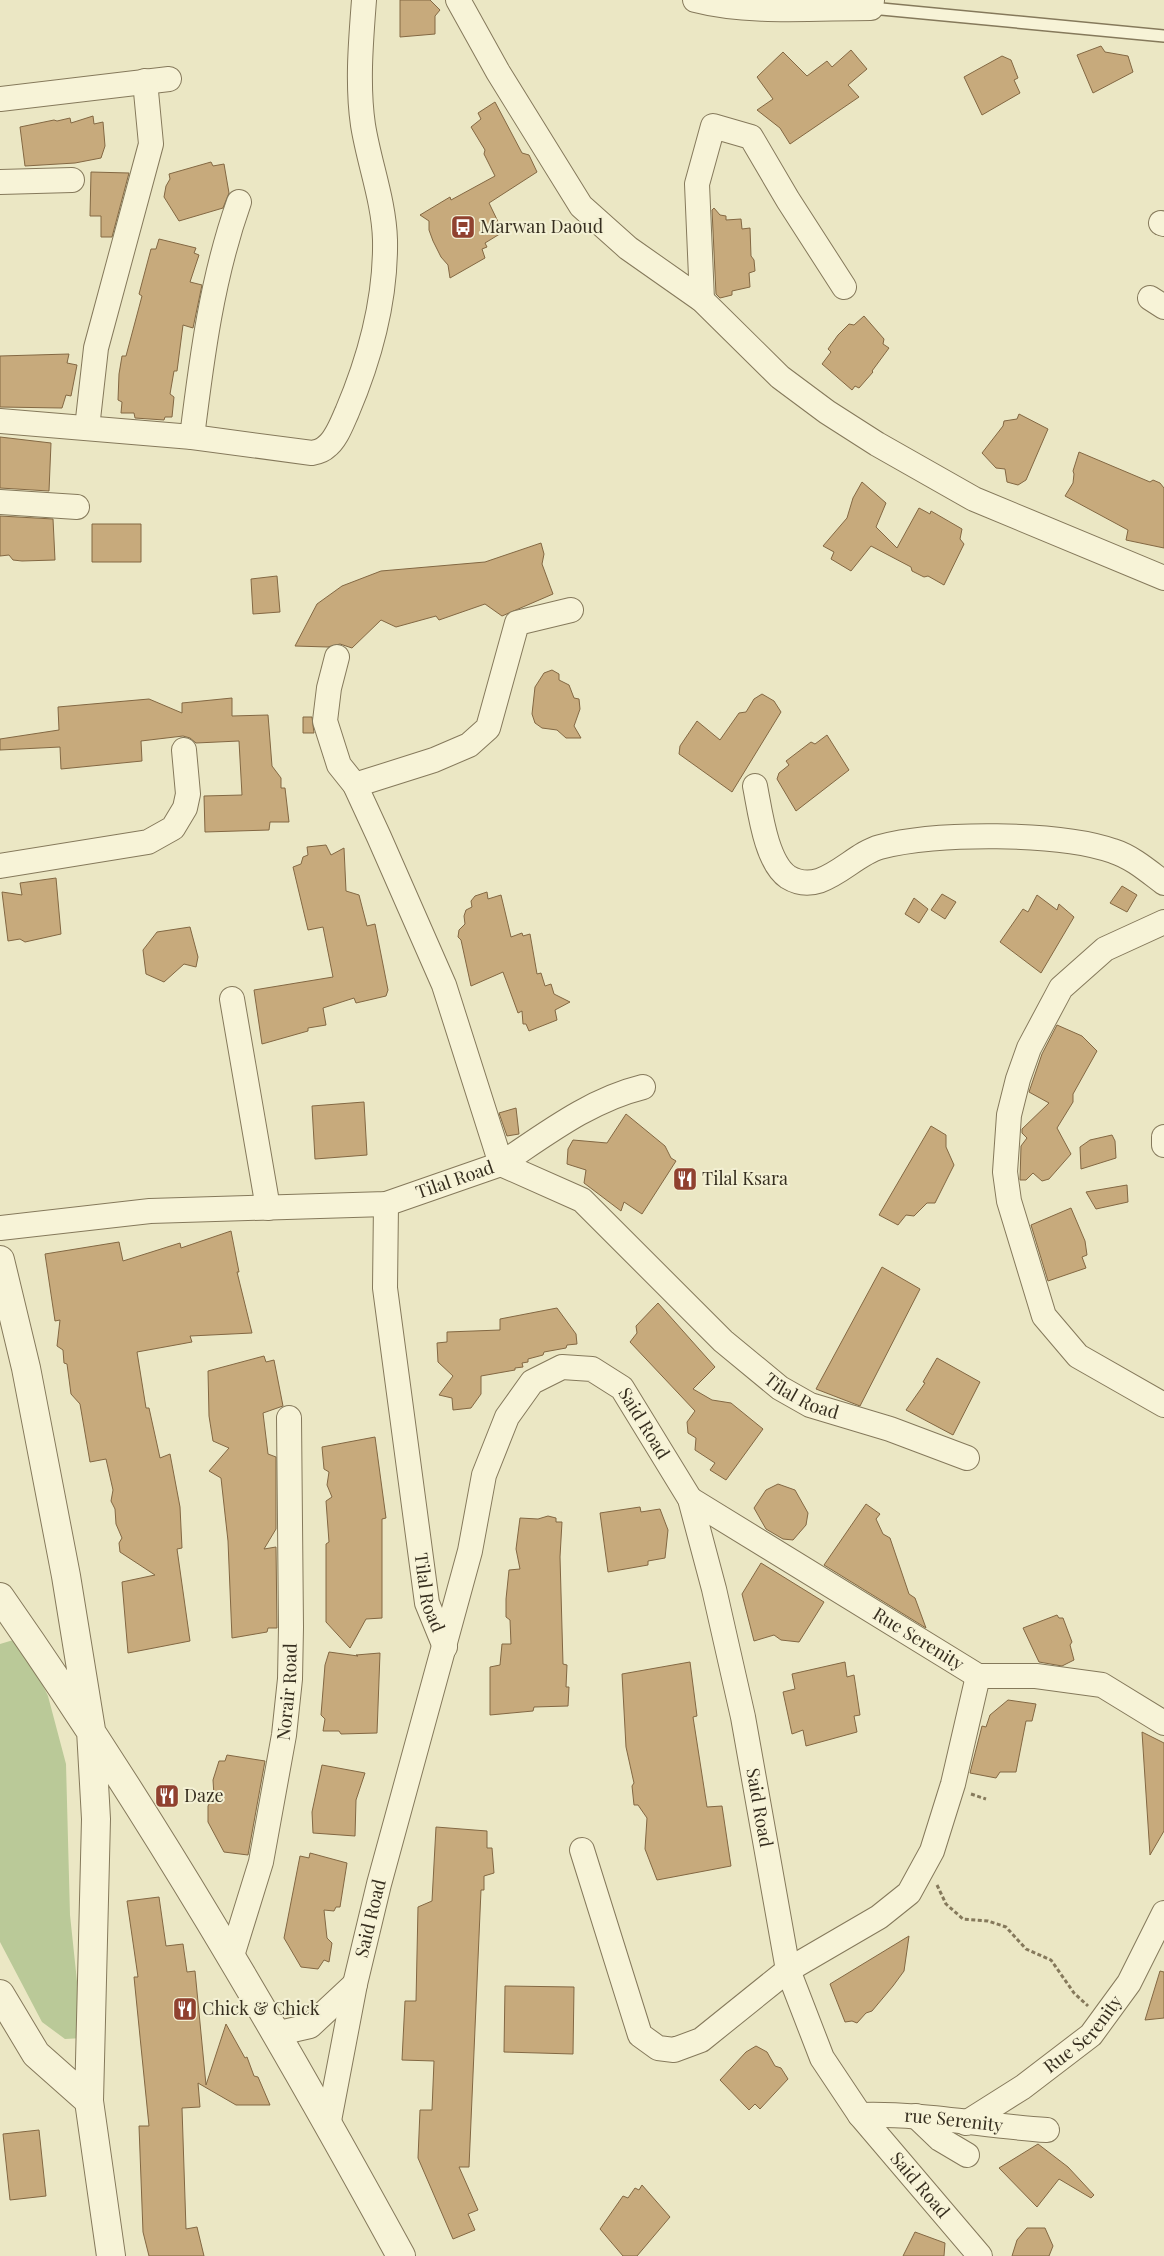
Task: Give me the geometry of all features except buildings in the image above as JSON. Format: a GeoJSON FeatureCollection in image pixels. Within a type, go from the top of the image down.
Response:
{"type":"FeatureCollection","features":[{"type":"Feature","properties":{"kind":"street"},"geometry":{"type":"LineString","coordinates":[[0,420],[192,437],[312,453],[328,446],[335,436],[356,390],[369,352],[380,304],[385,239],[382,211],[371,169],[363,122],[362,49],[364,0]]}},
{"type":"Feature","properties":{"kind":"street"},"geometry":{"type":"LineString","coordinates":[[458,0],[498,72],[581,206],[628,248],[702,300],[780,376],[827,412],[877,444],[974,499],[1164,578]]}},
{"type":"Feature","properties":{"kind":"street"},"geometry":{"type":"LineString","coordinates":[[696,0],[716,6],[741,4],[872,4]]}},
{"type":"Feature","properties":{"kind":"street"},"geometry":{"type":"LineString","coordinates":[[0,98],[169,78]]}},
{"type":"Feature","properties":{"kind":"street"},"geometry":{"type":"LineString","coordinates":[[87,428],[96,348],[151,144],[145,81]]}},
{"type":"Feature","properties":{"kind":"street"},"geometry":{"type":"LineString","coordinates":[[702,300],[697,184],[713,126],[751,137],[788,200],[844,287]]}},
{"type":"Feature","properties":{"kind":"street"},"geometry":{"type":"LineString","coordinates":[[0,182],[72,180]]}},
{"type":"Feature","properties":{"kind":"street"},"geometry":{"type":"LineString","coordinates":[[192,437],[206,326],[217,274],[240,202]]}},
{"type":"Feature","properties":{"kind":"street"},"geometry":{"type":"LineString","coordinates":[[0,502],[77,507]]}},
{"type":"Feature","properties":{"kind":"street"},"geometry":{"type":"LineString","coordinates":[[354,785],[434,760],[469,745],[488,728],[517,624],[571,610]]}},
{"type":"Feature","properties":{"kind":"street"},"geometry":{"type":"LineString","coordinates":[[338,658],[329,688],[325,720],[339,765],[354,785],[444,985],[501,1164],[565,1121],[617,1094],[643,1087]]}},
{"type":"Feature","properties":{"kind":"street"},"geometry":{"type":"LineString","coordinates":[[0,866],[148,842],[173,828],[185,808],[188,794],[184,750]]}},
{"type":"Feature","properties":{"kind":"street"},"geometry":{"type":"LineString","coordinates":[[755,786],[766,838],[778,866],[788,876],[800,882],[810,883],[822,880],[857,857],[880,847],[934,839],[1045,837],[1114,851],[1132,860],[1164,883]]}},
{"type":"Feature","properties":{"kind":"street"},"geometry":{"type":"LineString","coordinates":[[1164,922],[1105,949],[1061,988],[1029,1048],[1018,1079],[1009,1115],[1005,1172],[1009,1201],[1019,1238],[1044,1316],[1078,1356],[1164,1405]]}},
{"type":"Feature","properties":{"kind":"street"},"geometry":{"type":"LineString","coordinates":[[232,999],[268,1208]]}},
{"type":"Feature","properties":{"kind":"street"},"geometry":{"type":"LineString","coordinates":[[1164,1137],[1164,1145]]}},
{"type":"Feature","properties":{"kind":"street","name":"Tilal Road"},"geometry":{"type":"LineString","coordinates":[[446,1647],[427,1603],[386,1288],[386,1204],[501,1164],[582,1200],[723,1341],[780,1388],[810,1405],[890,1429],[967,1458]]}},
{"type":"Feature","properties":{"kind":"street"},"geometry":{"type":"LineString","coordinates":[[0,1228],[150,1211],[386,1204]]}},
{"type":"Feature","properties":{"kind":"street"},"geometry":{"type":"LineString","coordinates":[[0,1260],[26,1368],[66,1576],[91,1730],[96,1819],[89,2101],[111,2256]]}},
{"type":"Feature","properties":{"kind":"street","name":"Said Road"},"geometry":{"type":"LineString","coordinates":[[328,2126],[355,1984],[380,1884],[446,1647],[470,1552],[484,1475],[507,1417],[532,1382],[562,1366],[592,1369],[622,1388],[690,1499],[743,1717],[788,1970],[822,2058],[860,2115],[980,2256]]}},
{"type":"Feature","properties":{"kind":"street","name":"Norair Road"},"geometry":{"type":"LineString","coordinates":[[232,1959],[261,1862],[286,1716],[291,1617],[289,1418]]}},
{"type":"Feature","properties":{"kind":"street","name":"Rue Serenity"},"geometry":{"type":"LineString","coordinates":[[690,1499],[978,1676],[1036,1676],[1102,1685],[1164,1722]]}},
{"type":"Feature","properties":{"kind":"street"},"geometry":{"type":"LineString","coordinates":[[1,1600],[91,1730],[232,1959],[401,2256]]}},
{"type":"Feature","properties":{"kind":"street"},"geometry":{"type":"LineString","coordinates":[[582,1850],[640,2036],[658,2048],[674,2050],[700,2040],[788,1970],[879,1917],[909,1894],[932,1851],[953,1784],[978,1676]]}},
{"type":"Feature","properties":{"kind":"street","name":"Rue Serenity"},"geometry":{"type":"LineString","coordinates":[[966,2123],[1023,2087],[1091,2035],[1129,1983],[1164,1913]]}},
{"type":"Feature","properties":{"kind":"street"},"geometry":{"type":"LineString","coordinates":[[275,2034],[310,2026],[355,1984]]}},
{"type":"Feature","properties":{"kind":"street"},"geometry":{"type":"LineString","coordinates":[[0,1994],[36,2054],[89,2101]]}},
{"type":"Feature","properties":{"kind":"street","name":"rue Serenity"},"geometry":{"type":"LineString","coordinates":[[860,2115],[899,2114],[966,2123],[1047,2130]]}},
{"type":"Feature","properties":{"kind":"street"},"geometry":{"type":"LineString","coordinates":[[916,2116],[940,2139],[967,2156]]}},
{"type":"Feature","properties":{"kind":"lane"},"geometry":{"type":"LineString","coordinates":[[872,4],[1164,36]]}},
{"type":"Feature","properties":{"kind":"path"},"geometry":{"type":"LineString","coordinates":[[923,1868],[930,1872],[946,1904],[964,1918],[988,1921],[1006,1927],[1026,1949],[1051,1960],[1074,1992],[1101,2022]]}},
{"type":"Feature","properties":{"kind":"green space"},"geometry":{"type":"Polygon","coordinates":[[[20,1638],[48,1696],[66,1764],[70,1915],[83,2038],[65,2039],[42,2022],[0,1942],[0,1644],[20,1638]]]}},
{"type":"Feature","properties":{"kind":"place","name":"Marwan Daoud"},"geometry":{"type":"Point","coordinates":[463,227]}},
{"type":"Feature","properties":{"kind":"place","name":"Tilal Ksara"},"geometry":{"type":"Point","coordinates":[685,1179]}},
{"type":"Feature","properties":{"kind":"place","name":"Daze"},"geometry":{"type":"Point","coordinates":[167,1796]}},
{"type":"Feature","properties":{"kind":"place","name":"Chick & Chick"},"geometry":{"type":"Point","coordinates":[185,2009]}}]}
